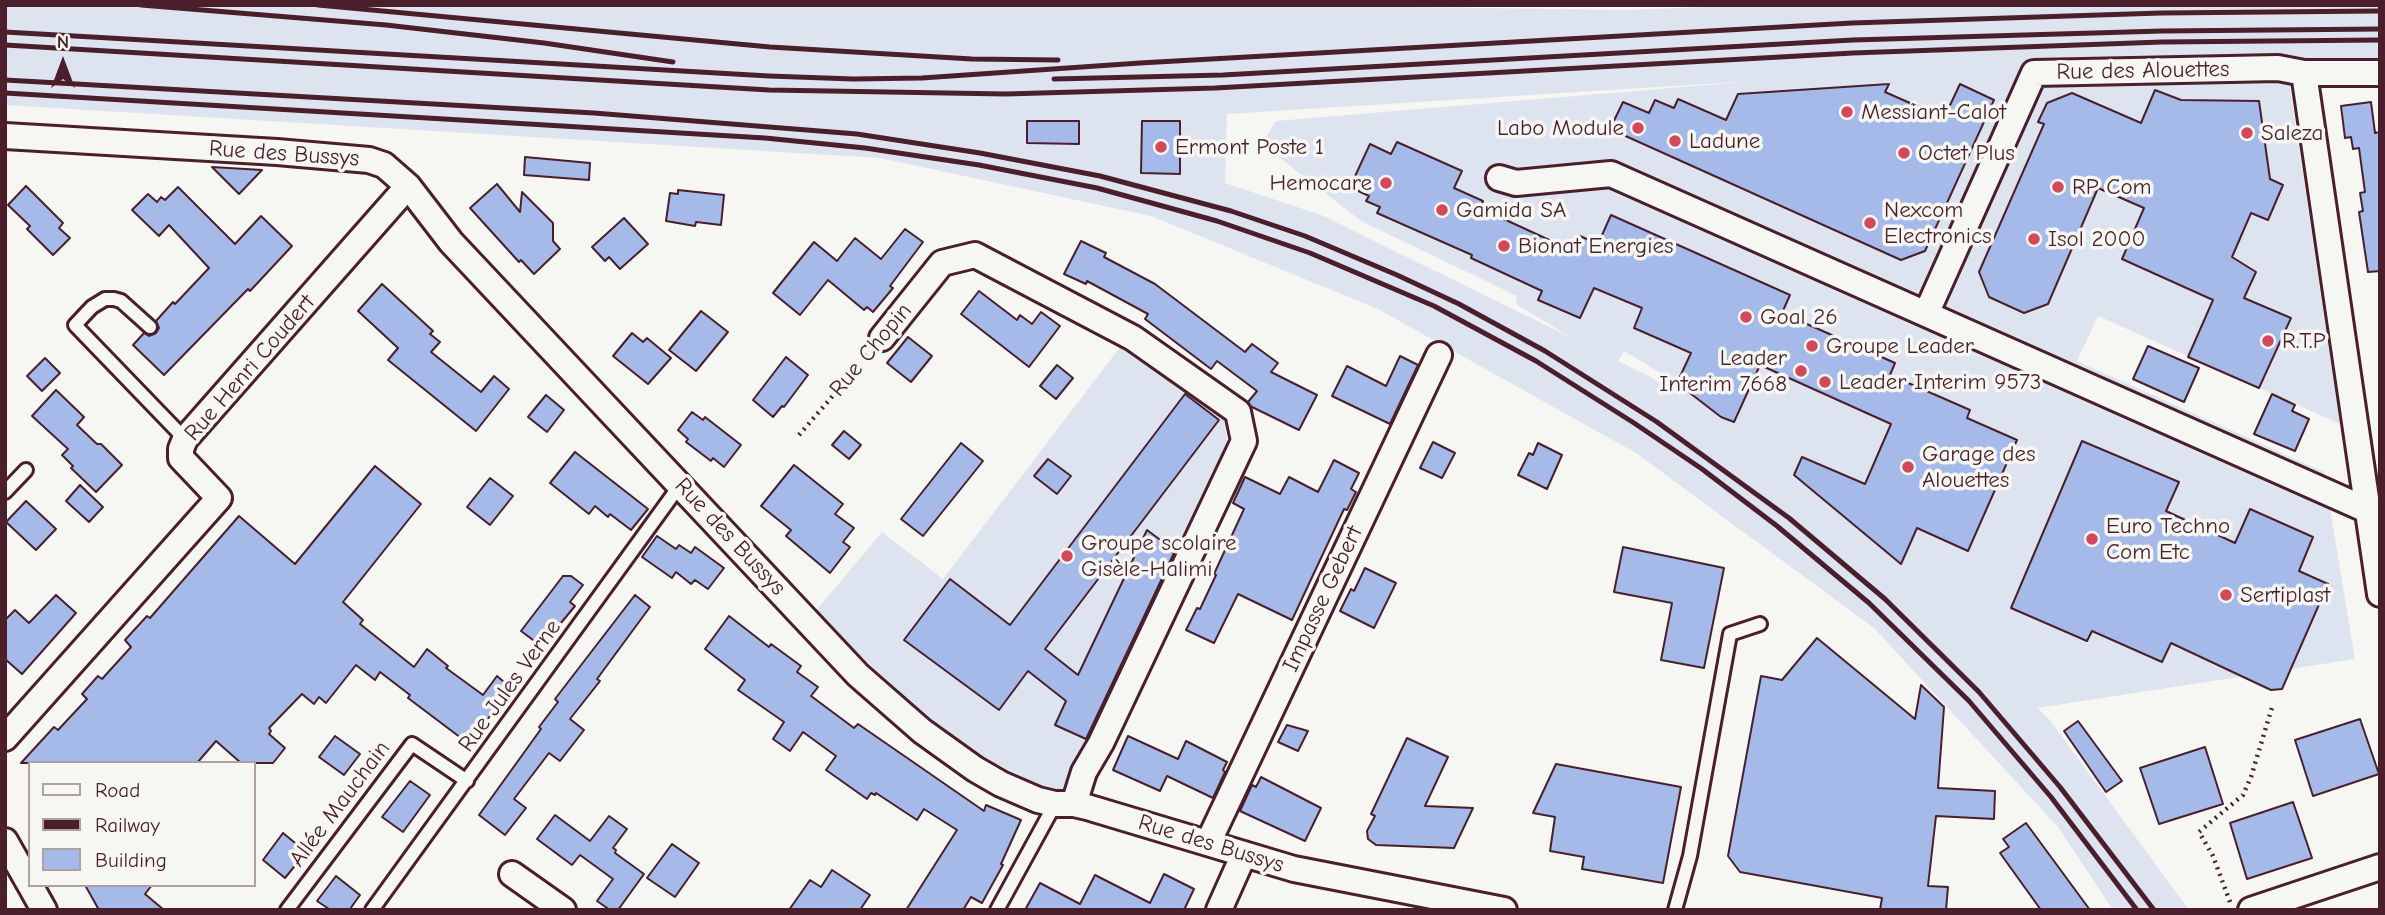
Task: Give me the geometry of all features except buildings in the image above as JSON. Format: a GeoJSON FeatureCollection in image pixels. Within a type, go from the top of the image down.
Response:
{"type":"FeatureCollection","features":[{"type":"Feature","properties":{"kind":"street","name":"Rue des Alouettes"},"geometry":{"type":"LineString","coordinates":[[1926,314],[2034,74],[2266,68],[2304,73]]}},
{"type":"Feature","properties":{"kind":"street"},"geometry":{"type":"LineString","coordinates":[[2380,74],[2304,73],[2380,594]]}},
{"type":"Feature","properties":{"kind":"street","name":"Rue des Bussys"},"geometry":{"type":"LineString","coordinates":[[5,136],[277,152],[369,160],[384,165],[408,186],[451,242],[858,675],[899,712],[975,769],[1001,784],[1294,869],[1504,910]]}},
{"type":"Feature","properties":{"kind":"street"},"geometry":{"type":"LineString","coordinates":[[1499,177],[1516,183],[1611,174],[2367,510]]}},
{"type":"Feature","properties":{"kind":"street","name":"Rue Henri Coudert"},"geometry":{"type":"LineString","coordinates":[[5,738],[219,498],[181,458],[185,439],[408,186]]}},
{"type":"Feature","properties":{"kind":"street","name":"Rue Chopin"},"geometry":{"type":"LineString","coordinates":[[882,338],[942,263],[975,255],[1133,338],[1238,412],[1244,441],[1101,743],[1065,804]]}},
{"type":"Feature","properties":{"kind":"street","name":"Impasse Gebert"},"geometry":{"type":"LineString","coordinates":[[1208,843],[1439,355]]}},
{"type":"Feature","properties":{"kind":"street"},"geometry":{"type":"LineString","coordinates":[[5,841],[28,881]]}},
{"type":"Feature","properties":{"kind":"street"},"geometry":{"type":"LineString","coordinates":[[1219,910],[1244,854]]}},
{"type":"Feature","properties":{"kind":"street"},"geometry":{"type":"LineString","coordinates":[[2251,910],[2380,867]]}},
{"type":"Feature","properties":{"kind":"street"},"geometry":{"type":"LineString","coordinates":[[512,874],[563,910]]}},
{"type":"Feature","properties":{"kind":"street"},"geometry":{"type":"LineString","coordinates":[[31,887],[44,910]]}},
{"type":"Feature","properties":{"kind":"lane"},"geometry":{"type":"LineString","coordinates":[[150,327],[121,301],[114,299],[105,299],[92,307],[75,325],[185,439]]}},
{"type":"Feature","properties":{"kind":"lane"},"geometry":{"type":"LineString","coordinates":[[5,492],[26,470]]}},
{"type":"Feature","properties":{"kind":"lane","name":"Rue Jules Verne"},"geometry":{"type":"LineString","coordinates":[[372,910],[680,485]]}},
{"type":"Feature","properties":{"kind":"lane"},"geometry":{"type":"LineString","coordinates":[[1675,910],[1689,856],[1730,634],[1760,624]]}},
{"type":"Feature","properties":{"kind":"lane","name":"Allée Mauchain"},"geometry":{"type":"LineString","coordinates":[[288,910],[412,744],[467,781]]}},
{"type":"Feature","properties":{"kind":"lane"},"geometry":{"type":"LineString","coordinates":[[997,910],[1065,804]]}},
{"type":"Feature","properties":{"kind":"path","name":"Rue Chopin"},"geometry":{"type":"LineString","coordinates":[[799,435],[882,338]]}},
{"type":"Feature","properties":{"kind":"path"},"geometry":{"type":"LineString","coordinates":[[2233,910],[2213,856],[2199,832],[2243,795],[2273,704]]}},
{"type":"Feature","properties":{"kind":"shaded area"},"geometry":{"type":"Polygon","coordinates":[[[5,5],[1253,5],[1628,10],[1763,5],[2380,5],[2380,61],[2286,61],[2340,424],[2098,316],[2077,361],[2324,472],[2355,659],[2037,708],[2049,719],[2189,910],[2113,910],[2058,827],[1874,628],[1636,453],[1378,309],[1151,216],[880,158],[5,105],[5,5]],[[1755,81],[1227,114],[1225,183],[1321,215],[1572,338],[1516,304],[1517,296],[1361,221],[1262,144],[1276,121],[1755,81]],[[1624,351],[1618,361],[1651,377],[1673,394],[1677,383],[1624,351]]]}},
{"type":"Feature","properties":{"kind":"shaded area","name":"Groupe scolaire Gisèle-Halimi"},"geometry":{"type":"Polygon","coordinates":[[[1124,342],[1225,421],[1227,442],[1064,795],[977,756],[914,705],[814,613],[882,532],[943,579],[1124,342]]]}},
{"type":"Feature","properties":{"kind":"railway"},"geometry":{"type":"LineString","coordinates":[[141,5],[386,25],[544,43],[673,62]]}},
{"type":"Feature","properties":{"kind":"railway"},"geometry":{"type":"LineString","coordinates":[[318,5],[770,47],[972,59],[1058,60]]}},
{"type":"Feature","properties":{"kind":"railway"},"geometry":{"type":"LineString","coordinates":[[5,32],[853,79],[922,78],[1140,63],[1852,23],[2161,13],[2380,11]]}},
{"type":"Feature","properties":{"kind":"railway"},"geometry":{"type":"LineString","coordinates":[[1054,79],[1223,75],[1853,40],[2162,31],[2380,29]]}},
{"type":"Feature","properties":{"kind":"railway"},"geometry":{"type":"LineString","coordinates":[[5,45],[769,90],[1006,94],[1215,88],[1853,53],[2162,42],[2380,40]]}},
{"type":"Feature","properties":{"kind":"railway"},"geometry":{"type":"LineString","coordinates":[[5,80],[594,113],[857,134],[980,153],[1100,176],[1231,211],[1305,236],[1459,304],[1545,351],[1657,422],[1789,518],[1885,599],[1979,692],[2060,787],[2154,910]]}},
{"type":"Feature","properties":{"kind":"railway"},"geometry":{"type":"LineString","coordinates":[[5,93],[765,138],[865,148],[979,165],[1097,188],[1217,221],[1310,253],[1434,306],[1536,361],[1702,469],[1777,526],[1869,603],[1969,701],[2051,797],[2137,910]]}},
{"type":"Feature","properties":{"kind":"place","name":"Messiant-Calot"},"geometry":{"type":"Point","coordinates":[1847,112]}},
{"type":"Feature","properties":{"kind":"place","name":"Labo Module"},"geometry":{"type":"Point","coordinates":[1638,128]}},
{"type":"Feature","properties":{"kind":"place","name":"Saleza"},"geometry":{"type":"Point","coordinates":[2247,133]}},
{"type":"Feature","properties":{"kind":"place","name":"Ladune"},"geometry":{"type":"Point","coordinates":[1675,141]}},
{"type":"Feature","properties":{"kind":"place","name":"Ermont Poste 1"},"geometry":{"type":"Point","coordinates":[1161,147]}},
{"type":"Feature","properties":{"kind":"place","name":"Octet Plus"},"geometry":{"type":"Point","coordinates":[1904,153]}},
{"type":"Feature","properties":{"kind":"place","name":"Hemocare"},"geometry":{"type":"Point","coordinates":[1386,183]}},
{"type":"Feature","properties":{"kind":"place","name":"RP Com"},"geometry":{"type":"Point","coordinates":[2058,187]}},
{"type":"Feature","properties":{"kind":"place","name":"Gamida SA"},"geometry":{"type":"Point","coordinates":[1442,210]}},
{"type":"Feature","properties":{"kind":"place","name":"Nexcom Electronics"},"geometry":{"type":"Point","coordinates":[1870,223]}},
{"type":"Feature","properties":{"kind":"place","name":"Isol 2000"},"geometry":{"type":"Point","coordinates":[2034,239]}},
{"type":"Feature","properties":{"kind":"place","name":"Bionat Energies"},"geometry":{"type":"Point","coordinates":[1504,246]}},
{"type":"Feature","properties":{"kind":"place","name":"Goal 26"},"geometry":{"type":"Point","coordinates":[1746,317]}},
{"type":"Feature","properties":{"kind":"place","name":"R.T.P"},"geometry":{"type":"Point","coordinates":[2268,341]}},
{"type":"Feature","properties":{"kind":"place","name":"Groupe Leader"},"geometry":{"type":"Point","coordinates":[1812,346]}},
{"type":"Feature","properties":{"kind":"place","name":"Leader Interim 7668"},"geometry":{"type":"Point","coordinates":[1801,371]}},
{"type":"Feature","properties":{"kind":"place","name":"Leader Interim 9573"},"geometry":{"type":"Point","coordinates":[1825,382]}},
{"type":"Feature","properties":{"kind":"place","name":"Garage des Alouettes"},"geometry":{"type":"Point","coordinates":[1908,467]}},
{"type":"Feature","properties":{"kind":"place","name":"Euro Techno Com Etc"},"geometry":{"type":"Point","coordinates":[2092,539]}},
{"type":"Feature","properties":{"kind":"place","name":"Groupe scolaire Gisèle-Halimi"},"geometry":{"type":"Point","coordinates":[1067,556]}},
{"type":"Feature","properties":{"kind":"place","name":"Sertiplast"},"geometry":{"type":"Point","coordinates":[2226,595]}}]}
